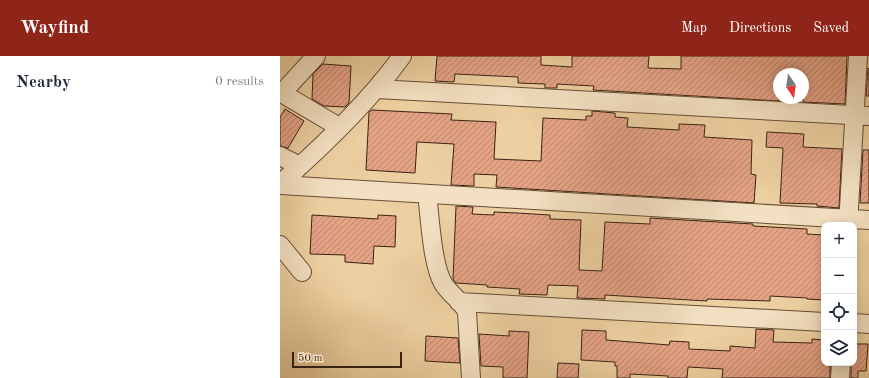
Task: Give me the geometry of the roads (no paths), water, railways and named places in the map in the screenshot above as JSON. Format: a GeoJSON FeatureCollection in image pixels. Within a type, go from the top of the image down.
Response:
{"type":"FeatureCollection","features":[{"type":"Feature","properties":{"kind":"street"},"geometry":{"type":"LineString","coordinates":[[316,56],[281,92],[340,127]]}},
{"type":"Feature","properties":{"kind":"street"},"geometry":{"type":"LineString","coordinates":[[280,184],[340,127],[377,89],[402,56]]}},
{"type":"Feature","properties":{"kind":"street"},"geometry":{"type":"LineString","coordinates":[[848,222],[862,116],[858,56]]}},
{"type":"Feature","properties":{"kind":"street"},"geometry":{"type":"LineString","coordinates":[[377,89],[862,116]]}},
{"type":"Feature","properties":{"kind":"street"},"geometry":{"type":"LineString","coordinates":[[280,156],[300,166]]}},
{"type":"Feature","properties":{"kind":"street"},"geometry":{"type":"LineString","coordinates":[[280,184],[848,222],[869,220]]}},
{"type":"Feature","properties":{"kind":"street"},"geometry":{"type":"LineString","coordinates":[[427,194],[436,264],[442,282],[462,304],[467,312],[471,378]]}},
{"type":"Feature","properties":{"kind":"street"},"geometry":{"type":"LineString","coordinates":[[280,245],[302,272]]}},
{"type":"Feature","properties":{"kind":"street"},"geometry":{"type":"LineString","coordinates":[[459,302],[821,322]]}},
{"type":"Feature","properties":{"kind":"street"},"geometry":{"type":"LineString","coordinates":[[857,323],[869,324]]}},
{"type":"Feature","properties":{"kind":"street"},"geometry":{"type":"LineString","coordinates":[[840,378],[841,366]]}}]}
